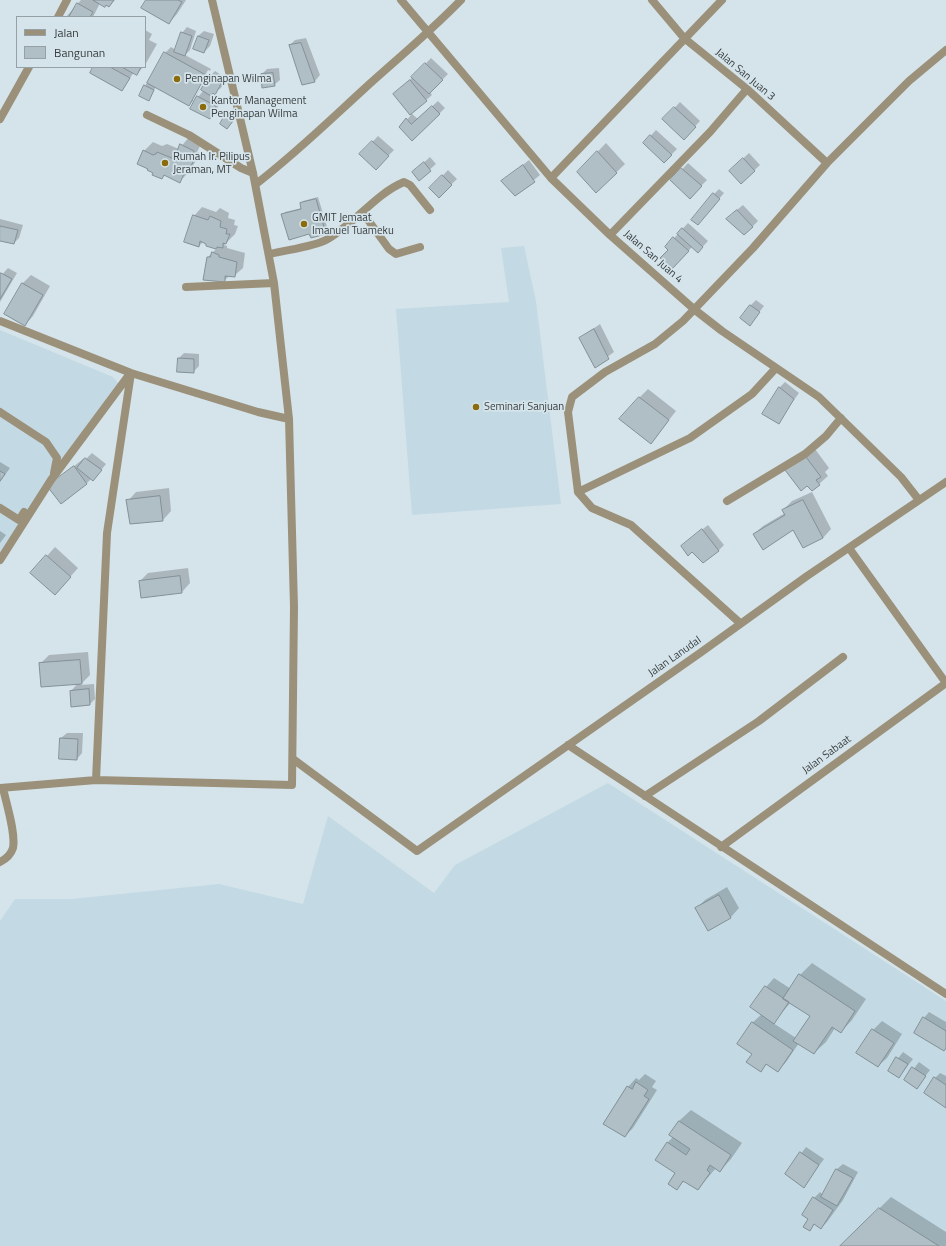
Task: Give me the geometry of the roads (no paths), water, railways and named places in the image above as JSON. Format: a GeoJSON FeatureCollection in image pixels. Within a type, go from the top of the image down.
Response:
{"type":"FeatureCollection","features":[{"type":"Feature","properties":{"kind":"street"},"geometry":{"type":"LineString","coordinates":[[59,16],[67,0]]}},
{"type":"Feature","properties":{"kind":"street"},"geometry":{"type":"LineString","coordinates":[[0,862],[9,855],[13,848],[12,833],[2,788],[96,780],[292,785],[294,607],[289,418],[270,254],[256,184],[212,0]]}},
{"type":"Feature","properties":{"kind":"street","name":"Jalan San Juan 4"},"geometry":{"type":"LineString","coordinates":[[401,0],[430,32],[551,178],[610,235],[695,310],[722,331],[775,369],[819,397],[901,477],[919,500]]}},
{"type":"Feature","properties":{"kind":"street"},"geometry":{"type":"LineString","coordinates":[[256,184],[306,143],[392,63],[430,32],[461,0]]}},
{"type":"Feature","properties":{"kind":"street","name":"Jalan San Juan 3"},"geometry":{"type":"LineString","coordinates":[[652,0],[684,38],[747,89],[827,163]]}},
{"type":"Feature","properties":{"kind":"street"},"geometry":{"type":"LineString","coordinates":[[551,178],[722,0]]}},
{"type":"Feature","properties":{"kind":"street"},"geometry":{"type":"LineString","coordinates":[[740,623],[631,525],[592,508],[578,492],[568,412],[572,397],[605,372],[655,344],[695,310],[790,208],[827,163],[909,81],[946,50]]}},
{"type":"Feature","properties":{"kind":"street"},"geometry":{"type":"LineString","coordinates":[[1,116],[28,68]]}},
{"type":"Feature","properties":{"kind":"street"},"geometry":{"type":"LineString","coordinates":[[610,235],[710,132],[747,89]]}},
{"type":"Feature","properties":{"kind":"street"},"geometry":{"type":"LineString","coordinates":[[147,115],[189,135],[241,168],[253,173]]}},
{"type":"Feature","properties":{"kind":"street"},"geometry":{"type":"LineString","coordinates":[[270,254],[325,240],[363,213],[386,192],[404,182],[410,185],[430,210]]}},
{"type":"Feature","properties":{"kind":"street"},"geometry":{"type":"LineString","coordinates":[[363,213],[396,254],[420,247]]}},
{"type":"Feature","properties":{"kind":"street"},"geometry":{"type":"LineString","coordinates":[[186,287],[274,283]]}},
{"type":"Feature","properties":{"kind":"street"},"geometry":{"type":"LineString","coordinates":[[0,321],[131,373],[258,412],[289,418]]}},
{"type":"Feature","properties":{"kind":"street"},"geometry":{"type":"LineString","coordinates":[[578,492],[690,438],[752,394],[775,369]]}},
{"type":"Feature","properties":{"kind":"street"},"geometry":{"type":"LineString","coordinates":[[0,560],[51,480],[131,373]]}},
{"type":"Feature","properties":{"kind":"street"},"geometry":{"type":"LineString","coordinates":[[96,780],[107,533],[131,373]]}},
{"type":"Feature","properties":{"kind":"street"},"geometry":{"type":"LineString","coordinates":[[0,412],[46,442],[57,458],[56,468],[53,474],[19,520],[0,508]]}},
{"type":"Feature","properties":{"kind":"street"},"geometry":{"type":"LineString","coordinates":[[727,501],[805,454],[826,436],[841,418]]}},
{"type":"Feature","properties":{"kind":"street","name":"Jalan Lanudal"},"geometry":{"type":"LineString","coordinates":[[293,759],[417,851],[740,623],[946,482]]}},
{"type":"Feature","properties":{"kind":"street"},"geometry":{"type":"LineString","coordinates":[[849,548],[946,683]]}},
{"type":"Feature","properties":{"kind":"street"},"geometry":{"type":"LineString","coordinates":[[645,796],[759,721],[843,657]]}},
{"type":"Feature","properties":{"kind":"street","name":"Jalan Sabaat"},"geometry":{"type":"LineString","coordinates":[[721,847],[783,800],[946,683]]}},
{"type":"Feature","properties":{"kind":"street"},"geometry":{"type":"LineString","coordinates":[[568,745],[946,994]]}},
{"type":"Feature","properties":{"kind":"place","name":"Penginapan Wilma"},"geometry":{"type":"Point","coordinates":[177,79]}},
{"type":"Feature","properties":{"kind":"place","name":"Kantor Management Penginapan Wilma"},"geometry":{"type":"Point","coordinates":[203,107]}},
{"type":"Feature","properties":{"kind":"place","name":"Rumah Ir. Pilipus Jeraman, MT"},"geometry":{"type":"Point","coordinates":[165,163]}},
{"type":"Feature","properties":{"kind":"place","name":"GMIT Jemaat Imanuel Tuameku"},"geometry":{"type":"Point","coordinates":[304,224]}},
{"type":"Feature","properties":{"kind":"place","name":"Seminari Sanjuan"},"geometry":{"type":"Point","coordinates":[476,407]}}]}
